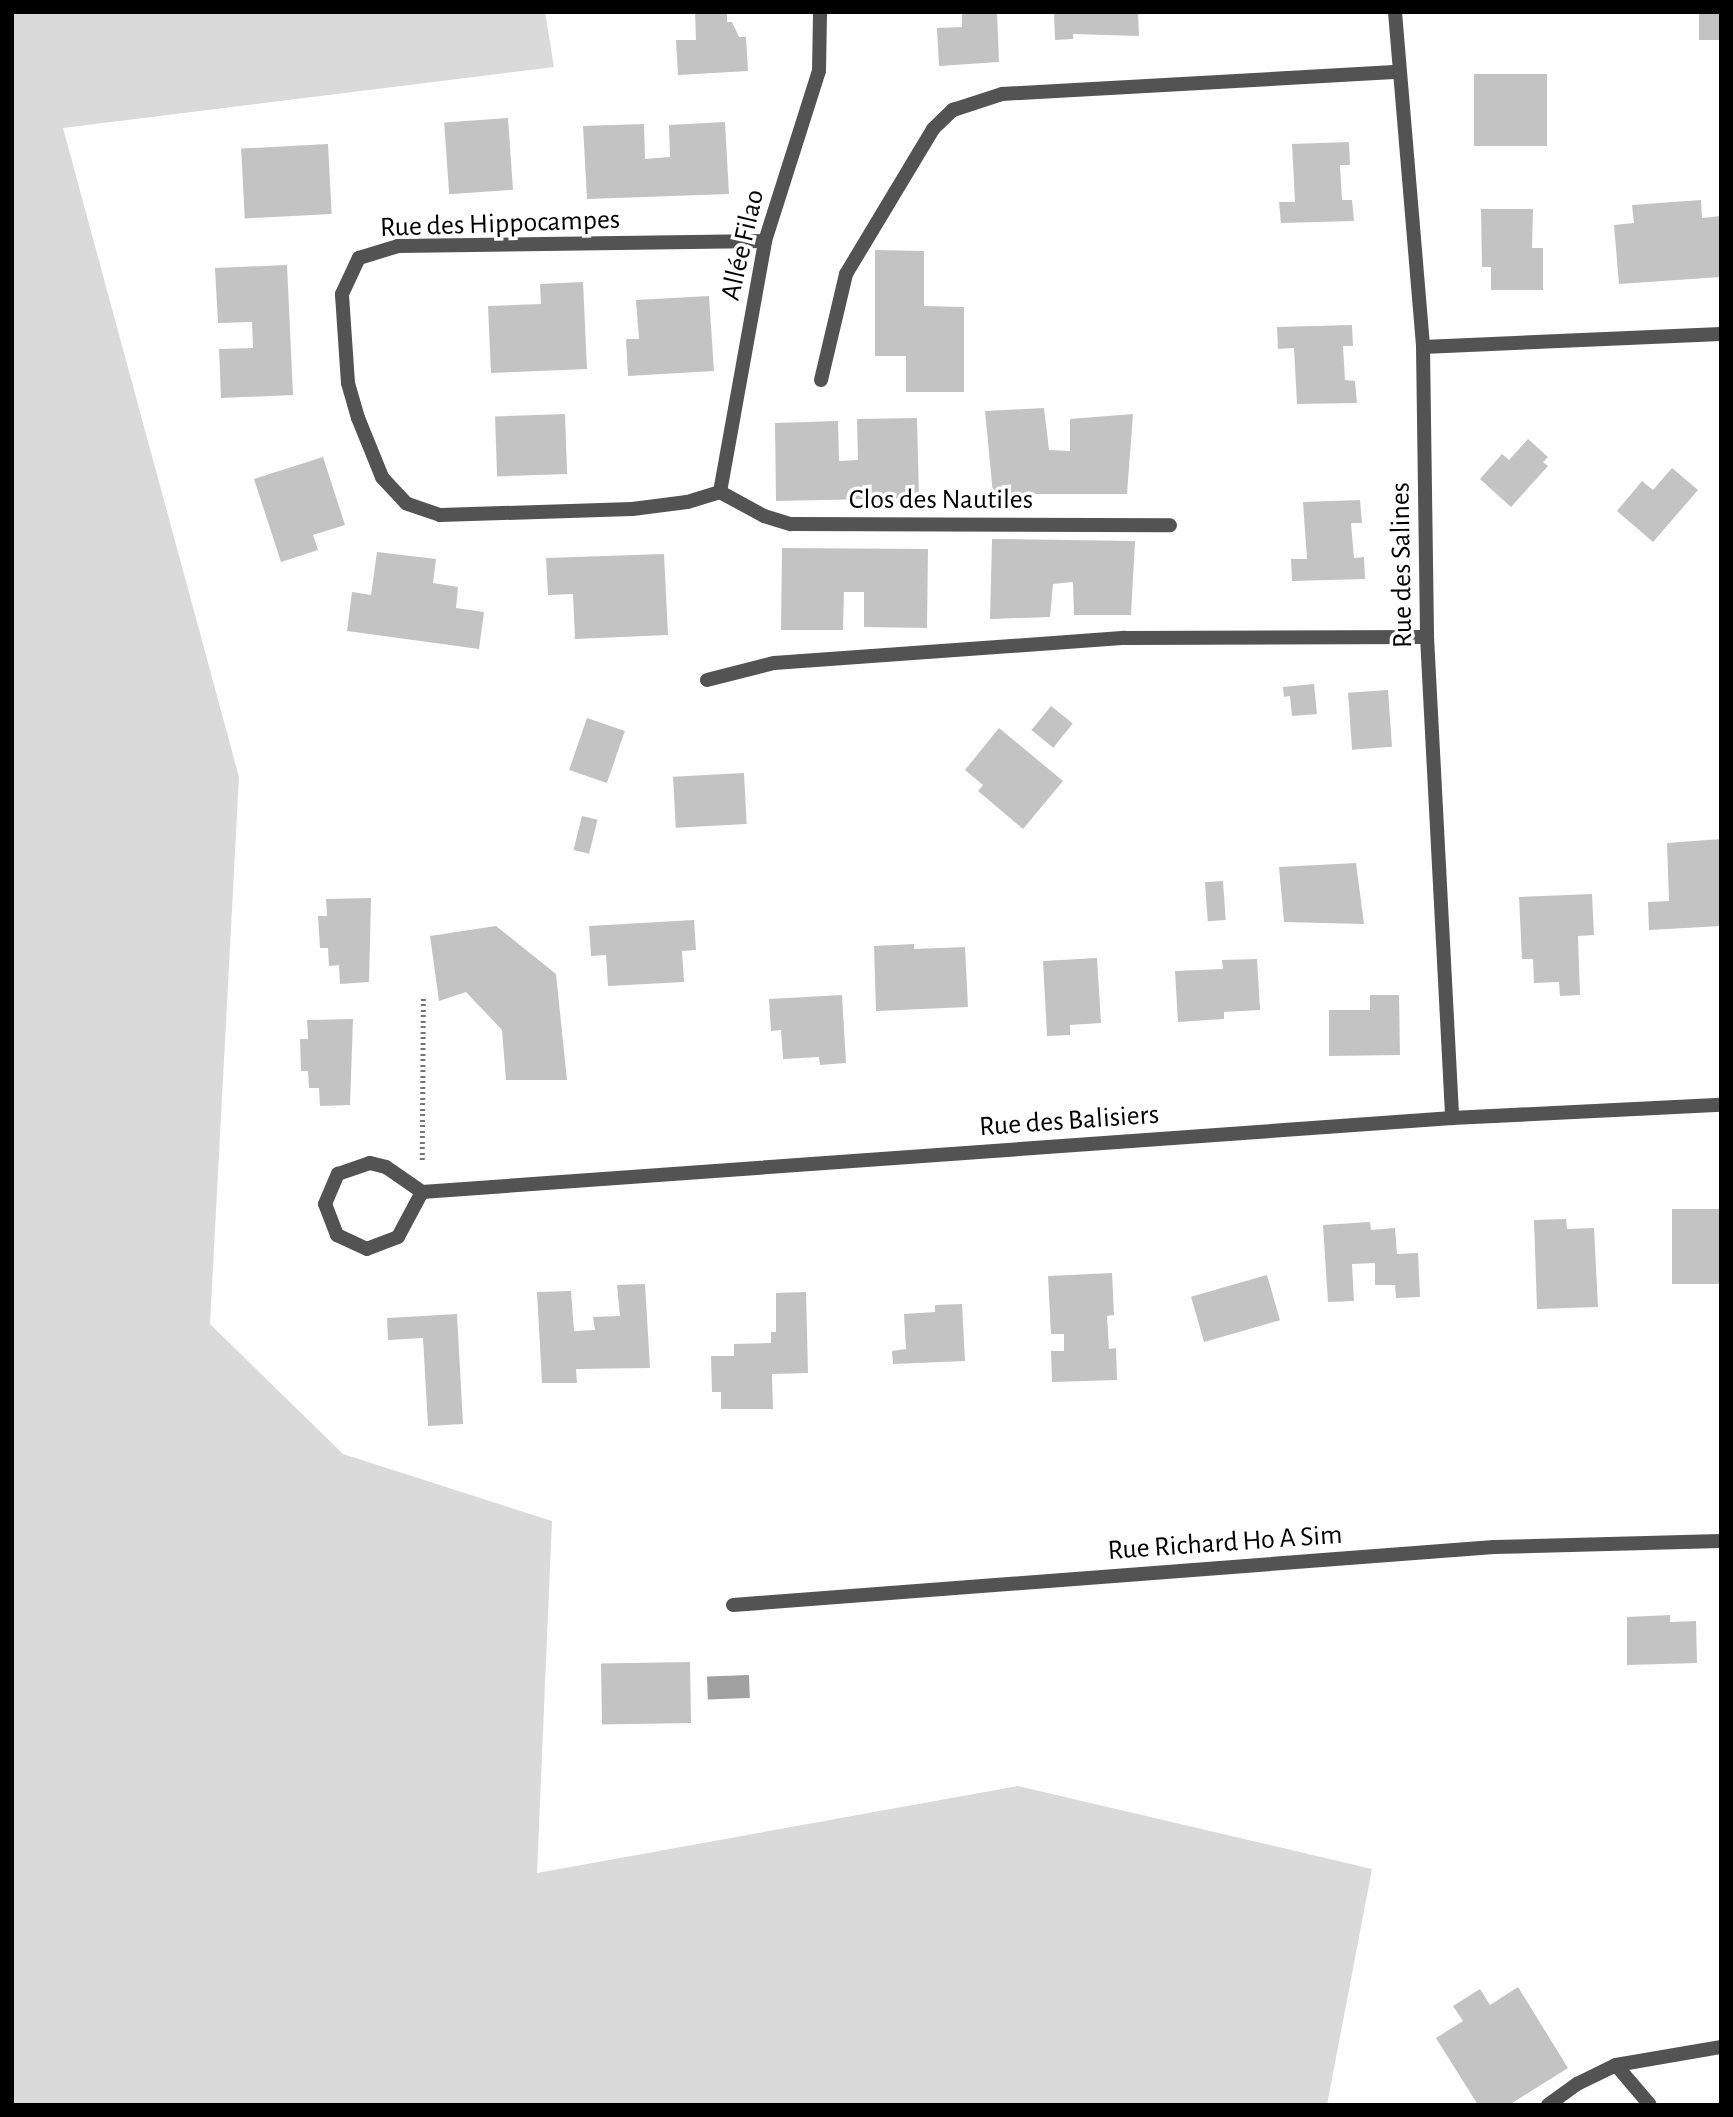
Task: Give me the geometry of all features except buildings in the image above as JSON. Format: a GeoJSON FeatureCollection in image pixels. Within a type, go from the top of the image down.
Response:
{"type":"FeatureCollection","features":[{"type":"Feature","properties":{"kind":"street","name":"Allée Filao"},"geometry":{"type":"LineString","coordinates":[[720,492],[765,242],[819,71],[820,12]]}},
{"type":"Feature","properties":{"kind":"street","name":"Rue des Salines"},"geometry":{"type":"LineString","coordinates":[[1395,12],[1423,346],[1427,637],[1452,1118]]}},
{"type":"Feature","properties":{"kind":"street"},"geometry":{"type":"LineString","coordinates":[[821,380],[846,274],[933,129],[953,110],[1002,94],[1398,72]]}},
{"type":"Feature","properties":{"kind":"street","name":"Rue des Hippocampes"},"geometry":{"type":"LineString","coordinates":[[720,492],[687,502],[632,509],[440,514],[406,503],[382,477],[358,418],[348,383],[342,294],[359,258],[398,246],[765,242]]}},
{"type":"Feature","properties":{"kind":"street"},"geometry":{"type":"LineString","coordinates":[[1423,346],[1721,334]]}},
{"type":"Feature","properties":{"kind":"street","name":"Clos des Nautiles"},"geometry":{"type":"LineString","coordinates":[[720,492],[764,516],[791,524],[1170,526]]}},
{"type":"Feature","properties":{"kind":"street"},"geometry":{"type":"LineString","coordinates":[[707,680],[774,663],[1125,638],[1427,637]]}},
{"type":"Feature","properties":{"kind":"street","name":"Rue des Balisiers"},"geometry":{"type":"LineString","coordinates":[[422,1192],[1452,1118],[1721,1105]]}},
{"type":"Feature","properties":{"kind":"street"},"geometry":{"type":"LineString","coordinates":[[353,1165],[386,1167],[422,1192],[403,1230],[383,1246],[351,1245],[328,1221],[325,1204],[329,1188],[353,1165]]}},
{"type":"Feature","properties":{"kind":"street","name":"Rue Richard Ho A Sim"},"geometry":{"type":"LineString","coordinates":[[733,1605],[1494,1547],[1721,1541]]}},
{"type":"Feature","properties":{"kind":"street"},"geometry":{"type":"LineString","coordinates":[[1548,2105],[1577,2084],[1616,2065],[1721,2048]]}},
{"type":"Feature","properties":{"kind":"street"},"geometry":{"type":"LineString","coordinates":[[1616,2065],[1650,2105]]}},
{"type":"Feature","properties":{"kind":"path"},"geometry":{"type":"LineString","coordinates":[[422,1192],[423,997]]}},
{"type":"Feature","properties":{"kind":"shaded area"},"geometry":{"type":"Polygon","coordinates":[[[12,12],[545,12],[554,67],[63,128],[239,777],[210,1324],[343,1454],[552,1521],[537,1873],[1018,1786],[1372,1869],[1327,2105],[12,2105],[12,12]]]}},
{"type":"Feature","properties":{"kind":"shaded area"},"geometry":{"type":"Polygon","coordinates":[[[749,1675],[750,1698],[708,1699],[707,1676],[749,1675]]]}}]}
